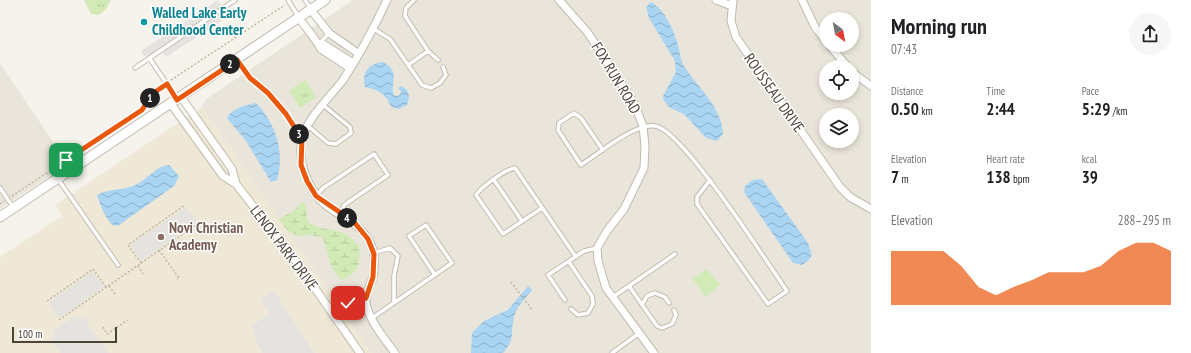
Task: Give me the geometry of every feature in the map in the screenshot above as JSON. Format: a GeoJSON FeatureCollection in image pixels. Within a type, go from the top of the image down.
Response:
{"type":"FeatureCollection","features":[{"type":"Feature","properties":{"kind":"street"},"geometry":{"type":"LineString","coordinates":[[0,217],[326,0]]}},
{"type":"Feature","properties":{"kind":"street"},"geometry":{"type":"LineString","coordinates":[[386,0],[374,29],[359,54],[308,126],[302,139],[301,165],[307,181],[316,196],[354,222],[368,239],[374,254],[373,277],[366,298],[371,319],[395,353]]}},
{"type":"Feature","properties":{"kind":"street","name":"FOX RUN ROAD"},"geometry":{"type":"LineString","coordinates":[[559,0],[588,33],[634,103],[643,126],[645,146],[644,168],[624,209],[607,230],[597,248]]}},
{"type":"Feature","properties":{"kind":"street"},"geometry":{"type":"LineString","coordinates":[[716,0],[733,3]]}},
{"type":"Feature","properties":{"kind":"street"},"geometry":{"type":"LineString","coordinates":[[802,0],[819,32]]}},
{"type":"Feature","properties":{"kind":"street","name":"ROUSSEAU DRIVE"},"geometry":{"type":"LineString","coordinates":[[733,3],[731,21],[736,37],[840,187],[850,197],[871,209]]}},
{"type":"Feature","properties":{"kind":"street"},"geometry":{"type":"LineString","coordinates":[[311,10],[329,33],[359,54]]}},
{"type":"Feature","properties":{"kind":"street"},"geometry":{"type":"LineString","coordinates":[[299,18],[320,44],[321,49],[351,66]]}},
{"type":"Feature","properties":{"kind":"street"},"geometry":{"type":"LineString","coordinates":[[835,52],[842,60]]}},
{"type":"Feature","properties":{"kind":"street"},"geometry":{"type":"LineString","coordinates":[[859,77],[871,86]]}},
{"type":"Feature","properties":{"kind":"street","name":"LENOX PARK DRIVE"},"geometry":{"type":"LineString","coordinates":[[177,100],[207,133],[232,169],[236,184]]}},
{"type":"Feature","properties":{"kind":"street","name":"LENOX PARK DRIVE"},"geometry":{"type":"LineString","coordinates":[[177,100],[198,140],[223,176],[236,184],[298,264],[358,352]]}},
{"type":"Feature","properties":{"kind":"street"},"geometry":{"type":"LineString","coordinates":[[198,140],[207,133]]}},
{"type":"Feature","properties":{"kind":"street"},"geometry":{"type":"LineString","coordinates":[[597,248],[598,261],[606,288],[638,334],[654,353]]}},
{"type":"Feature","properties":{"kind":"lane"},"geometry":{"type":"LineString","coordinates":[[135,68],[235,0]]}},
{"type":"Feature","properties":{"kind":"lane"},"geometry":{"type":"LineString","coordinates":[[305,0],[311,10]]}},
{"type":"Feature","properties":{"kind":"lane"},"geometry":{"type":"LineString","coordinates":[[414,0],[406,8],[405,16],[428,51],[438,60]]}},
{"type":"Feature","properties":{"kind":"lane"},"geometry":{"type":"LineString","coordinates":[[289,1],[299,18]]}},
{"type":"Feature","properties":{"kind":"lane"},"geometry":{"type":"LineString","coordinates":[[374,29],[390,39],[422,85],[431,88],[440,83],[446,75],[443,67]]}},
{"type":"Feature","properties":{"kind":"lane"},"geometry":{"type":"LineString","coordinates":[[320,44],[329,33]]}},
{"type":"Feature","properties":{"kind":"lane"},"geometry":{"type":"LineString","coordinates":[[408,65],[428,51]]}},
{"type":"Feature","properties":{"kind":"lane"},"geometry":{"type":"LineString","coordinates":[[150,59],[177,100]]}},
{"type":"Feature","properties":{"kind":"lane"},"geometry":{"type":"LineString","coordinates":[[237,60],[250,78],[268,93],[286,114],[302,139]]}},
{"type":"Feature","properties":{"kind":"lane"},"geometry":{"type":"LineString","coordinates":[[308,126],[328,143],[336,144],[351,133],[350,127],[323,105]]}},
{"type":"Feature","properties":{"kind":"lane"},"geometry":{"type":"LineString","coordinates":[[603,150],[581,118],[574,113],[559,123],[558,130],[581,165],[643,126],[655,125],[668,132],[710,180],[787,291],[768,304],[697,204],[697,197],[710,180]]}},
{"type":"Feature","properties":{"kind":"lane"},"geometry":{"type":"LineString","coordinates":[[316,196],[323,188],[374,154],[388,174],[344,204],[341,214]]}},
{"type":"Feature","properties":{"kind":"lane"},"geometry":{"type":"LineString","coordinates":[[542,208],[503,234],[476,195],[479,190],[510,168],[515,168],[576,257]]}},
{"type":"Feature","properties":{"kind":"lane"},"geometry":{"type":"LineString","coordinates":[[58,179],[118,265]]}},
{"type":"Feature","properties":{"kind":"lane"},"geometry":{"type":"LineString","coordinates":[[494,180],[522,221]]}},
{"type":"Feature","properties":{"kind":"lane"},"geometry":{"type":"LineString","coordinates":[[0,188],[8,198],[13,208]]}},
{"type":"Feature","properties":{"kind":"lane"},"geometry":{"type":"LineString","coordinates":[[371,319],[452,263],[426,225],[409,236],[435,274]]}},
{"type":"Feature","properties":{"kind":"lane"},"geometry":{"type":"LineString","coordinates":[[374,254],[390,248],[398,256],[394,276],[394,303]]}},
{"type":"Feature","properties":{"kind":"lane"},"geometry":{"type":"LineString","coordinates":[[565,300],[548,275],[584,251],[597,248]]}},
{"type":"Feature","properties":{"kind":"lane"},"geometry":{"type":"LineString","coordinates":[[612,298],[674,254]]}},
{"type":"Feature","properties":{"kind":"lane"},"geometry":{"type":"LineString","coordinates":[[569,262],[592,296],[593,304],[588,313],[578,315],[571,309]]}},
{"type":"Feature","properties":{"kind":"lane"},"geometry":{"type":"LineString","coordinates":[[629,286],[657,326],[662,328],[672,324],[676,315],[674,310]]}},
{"type":"Feature","properties":{"kind":"lane"},"geometry":{"type":"LineString","coordinates":[[642,305],[643,300],[647,296],[654,293],[664,297],[669,303]]}},
{"type":"Feature","properties":{"kind":"lane"},"geometry":{"type":"LineString","coordinates":[[332,314],[348,303],[366,298]]}},
{"type":"Feature","properties":{"kind":"lane"},"geometry":{"type":"LineString","coordinates":[[612,353],[638,334]]}},
{"type":"Feature","properties":{"kind":"path"},"geometry":{"type":"LineString","coordinates":[[0,204],[142,110],[152,94],[289,1]]}},
{"type":"Feature","properties":{"kind":"path"},"geometry":{"type":"LineString","coordinates":[[141,263],[128,245],[185,205]]}},
{"type":"Feature","properties":{"kind":"path"},"geometry":{"type":"LineString","coordinates":[[59,320],[199,223]]}},
{"type":"Feature","properties":{"kind":"path"},"geometry":{"type":"LineString","coordinates":[[160,250],[179,278],[177,279]]}},
{"type":"Feature","properties":{"kind":"path"},"geometry":{"type":"LineString","coordinates":[[137,265],[143,274]]}},
{"type":"Feature","properties":{"kind":"path"},"geometry":{"type":"LineString","coordinates":[[47,301],[93,269],[106,287]]}},
{"type":"Feature","properties":{"kind":"path"},"geometry":{"type":"LineString","coordinates":[[511,282],[533,311]]}},
{"type":"Feature","properties":{"kind":"path"},"geometry":{"type":"LineString","coordinates":[[109,285],[115,294]]}},
{"type":"Feature","properties":{"kind":"path"},"geometry":{"type":"LineString","coordinates":[[103,327],[107,334],[128,320]]}},
{"type":"Feature","properties":{"kind":"shaded area"},"geometry":{"type":"Polygon","coordinates":[[[218,0],[229,16],[166,57],[163,53],[144,56],[141,51],[218,0]]]}},
{"type":"Feature","properties":{"kind":"shaded area"},"geometry":{"type":"Polygon","coordinates":[[[353,0],[871,0],[871,353],[371,353],[202,107],[205,100],[353,0]]]}},
{"type":"Feature","properties":{"kind":"shaded area"},"geometry":{"type":"Polygon","coordinates":[[[0,63],[68,164],[0,209],[0,63]]]}},
{"type":"Feature","properties":{"kind":"shaded area","name":"Novi Christian Academy"},"geometry":{"type":"Polygon","coordinates":[[[202,107],[371,353],[0,353],[0,257],[62,216],[55,205],[202,107]]]}},
{"type":"Feature","properties":{"kind":"shaded area"},"geometry":{"type":"Polygon","coordinates":[[[186,207],[197,222],[141,261],[130,245],[186,207]]]}},
{"type":"Feature","properties":{"kind":"shaded area"},"geometry":{"type":"Polygon","coordinates":[[[93,271],[104,287],[58,319],[49,302],[93,271]]]}},
{"type":"Feature","properties":{"kind":"shaded area"},"geometry":{"type":"Polygon","coordinates":[[[274,291],[314,353],[263,353],[258,345],[252,326],[270,313],[261,300],[274,291]]]}},
{"type":"Feature","properties":{"kind":"shaded area"},"geometry":{"type":"Polygon","coordinates":[[[75,316],[78,320],[83,317],[108,353],[61,353],[51,339],[56,335],[53,330],[75,316]]]}},
{"type":"Feature","properties":{"kind":"green space"},"geometry":{"type":"Polygon","coordinates":[[[84,0],[111,0],[106,9],[99,15],[91,14],[84,0]]]}},
{"type":"Feature","properties":{"kind":"green space"},"geometry":{"type":"Polygon","coordinates":[[[305,80],[316,97],[300,108],[289,91],[305,80]]]}},
{"type":"Feature","properties":{"kind":"green space"},"geometry":{"type":"Polygon","coordinates":[[[302,202],[305,204],[308,222],[319,227],[338,231],[351,237],[359,246],[360,258],[358,267],[348,277],[342,280],[334,271],[323,238],[309,235],[300,236],[291,233],[279,220],[280,218],[294,211],[302,202]]]}},
{"type":"Feature","properties":{"kind":"green space"},"geometry":{"type":"Polygon","coordinates":[[[707,269],[720,285],[705,297],[693,279],[707,269]]]}},
{"type":"Feature","properties":{"kind":"water"},"geometry":{"type":"Polygon","coordinates":[[[651,2],[660,9],[667,19],[678,45],[684,66],[714,106],[722,124],[723,134],[717,141],[706,138],[684,114],[670,108],[664,101],[663,96],[676,72],[675,61],[649,18],[646,7],[651,2]]]}},
{"type":"Feature","properties":{"kind":"water"},"geometry":{"type":"Polygon","coordinates":[[[383,62],[389,66],[394,76],[393,93],[396,96],[400,95],[401,91],[398,88],[401,86],[408,92],[409,99],[407,105],[399,109],[391,107],[387,99],[381,93],[374,89],[365,87],[364,77],[367,70],[374,64],[383,62]]]}},
{"type":"Feature","properties":{"kind":"water"},"geometry":{"type":"Polygon","coordinates":[[[256,103],[263,111],[274,129],[279,149],[280,159],[277,180],[271,182],[246,141],[227,118],[236,109],[256,103]]]}},
{"type":"Feature","properties":{"kind":"water"},"geometry":{"type":"Polygon","coordinates":[[[169,165],[179,176],[174,186],[119,225],[115,226],[109,221],[97,195],[107,191],[132,186],[141,182],[156,170],[169,165]]]}},
{"type":"Feature","properties":{"kind":"water"},"geometry":{"type":"Polygon","coordinates":[[[762,179],[808,243],[812,255],[808,261],[802,265],[793,263],[744,192],[745,186],[753,180],[762,179]]]}},
{"type":"Feature","properties":{"kind":"water"},"geometry":{"type":"Polygon","coordinates":[[[528,286],[532,290],[516,311],[513,320],[510,343],[503,353],[471,353],[472,333],[484,321],[508,310],[528,286]]]}},
{"type":"Feature","properties":{"kind":"place","name":"Walled Lake Early Childhood Center"},"geometry":{"type":"Point","coordinates":[144,22]}},
{"type":"Feature","properties":{"kind":"place","name":"Novi Christian Academy"},"geometry":{"type":"Point","coordinates":[161,237]}},
{"type":"Feature","properties":{"kind":"route"},"geometry":{"type":"LineString","coordinates":[[66,160],[142,110],[152,94],[167,84],[177,100],[237,60],[250,78],[268,93],[286,114],[302,139],[301,165],[307,181],[316,196],[354,222],[368,239],[374,254],[373,277],[366,298],[356,299],[348,303]]}}]}
